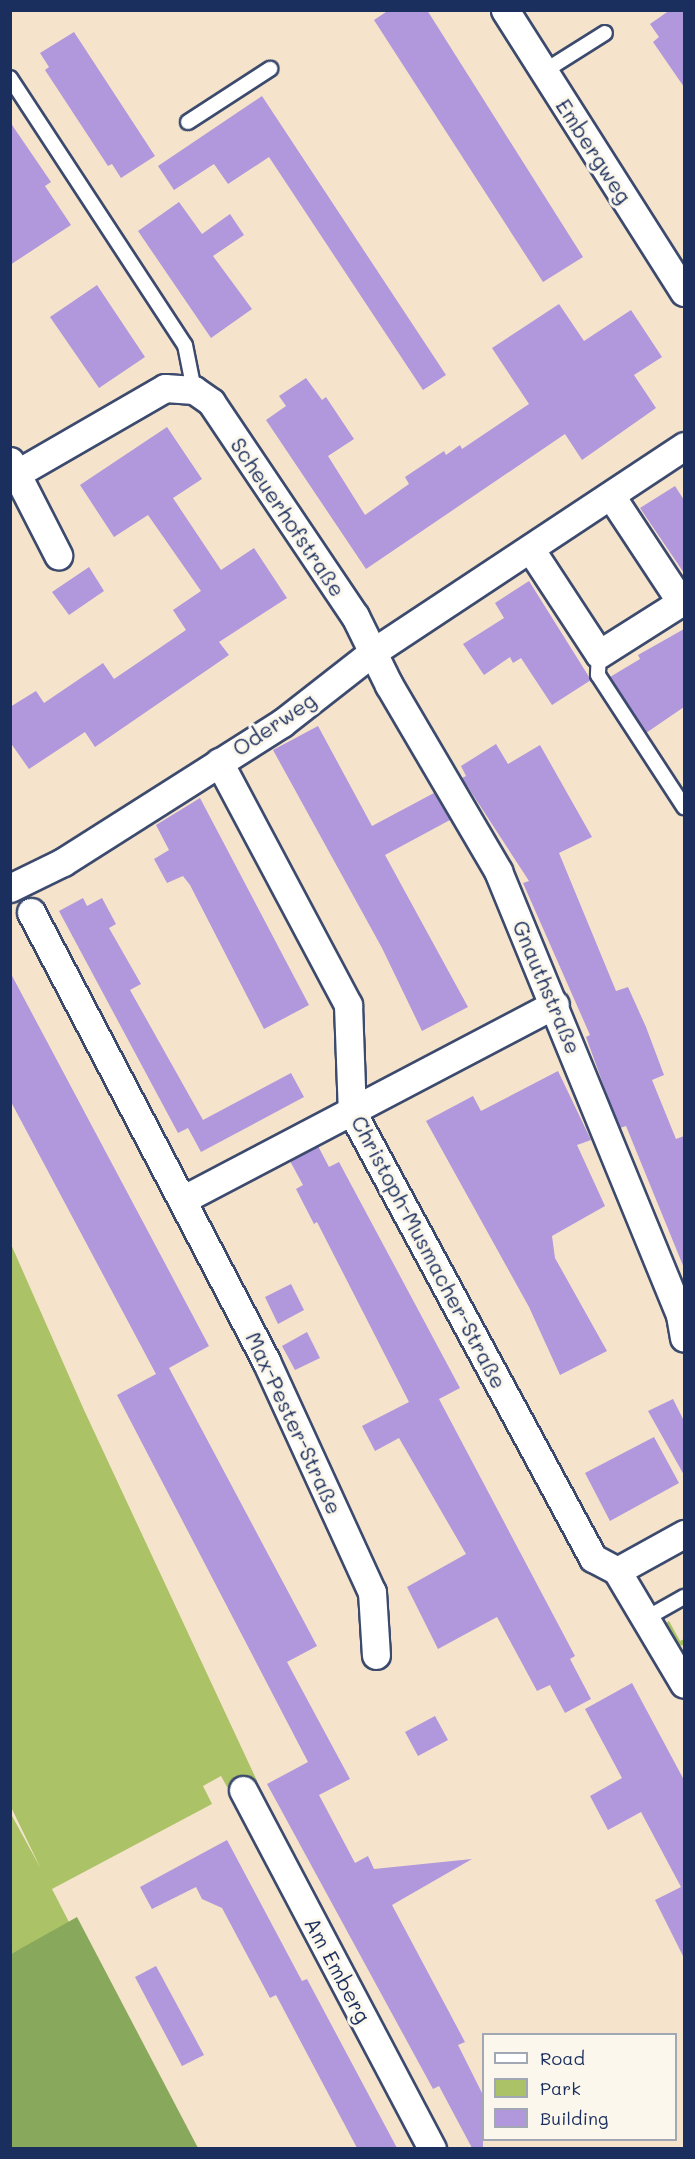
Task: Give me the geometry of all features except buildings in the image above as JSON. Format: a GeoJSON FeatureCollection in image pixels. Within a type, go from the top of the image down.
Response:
{"type":"FeatureCollection","features":[{"type":"Feature","properties":{"kind":"street","name":"Embergweg"},"geometry":{"type":"LineString","coordinates":[[505,10],[684,292]]}},
{"type":"Feature","properties":{"kind":"street"},"geometry":{"type":"LineString","coordinates":[[58,555],[14,468],[165,388],[194,390]]}},
{"type":"Feature","properties":{"kind":"street","name":"Scheuerhofstraße"},"geometry":{"type":"LineString","coordinates":[[194,390],[217,412],[355,616],[373,652]]}},
{"type":"Feature","properties":{"kind":"street","name":"Oderweg"},"geometry":{"type":"LineString","coordinates":[[10,888],[63,862],[282,723],[373,652],[531,550],[684,446]]}},
{"type":"Feature","properties":{"kind":"street"},"geometry":{"type":"LineString","coordinates":[[531,550],[599,654],[681,602],[611,496]]}},
{"type":"Feature","properties":{"kind":"street","name":"Gnauthstraße"},"geometry":{"type":"LineString","coordinates":[[373,652],[498,871],[555,1004],[680,1315],[684,1338]]}},
{"type":"Feature","properties":{"kind":"street","name":"Christoph-Musmacher-Straße"},"geometry":{"type":"LineString","coordinates":[[219,762],[348,1005],[352,1112],[593,1558],[617,1571],[684,1684]]}},
{"type":"Feature","properties":{"kind":"street","name":"Max-Pester-Straße"},"geometry":{"type":"LineString","coordinates":[[31,912],[230,1287],[372,1592],[376,1655]]}},
{"type":"Feature","properties":{"kind":"street"},"geometry":{"type":"LineString","coordinates":[[182,1200],[555,1004]]}},
{"type":"Feature","properties":{"kind":"street"},"geometry":{"type":"LineString","coordinates":[[617,1571],[684,1534]]}},
{"type":"Feature","properties":{"kind":"street","name":"Am Emberg"},"geometry":{"type":"LineString","coordinates":[[243,1790],[432,2148]]}},
{"type":"Feature","properties":{"kind":"lane"},"geometry":{"type":"LineString","coordinates":[[543,72],[606,33]]}},
{"type":"Feature","properties":{"kind":"lane"},"geometry":{"type":"LineString","coordinates":[[188,122],[270,69]]}},
{"type":"Feature","properties":{"kind":"lane"},"geometry":{"type":"LineString","coordinates":[[10,78],[185,345],[194,390]]}},
{"type":"Feature","properties":{"kind":"lane"},"geometry":{"type":"LineString","coordinates":[[599,654],[598,675],[684,807]]}},
{"type":"Feature","properties":{"kind":"lane"},"geometry":{"type":"LineString","coordinates":[[645,1619],[684,1597]]}},
{"type":"Feature","properties":{"kind":"green space"},"geometry":{"type":"Polygon","coordinates":[[[10,1242],[84,1410],[257,1781],[231,1794],[221,1776],[203,1786],[212,1804],[52,1889],[70,1924],[11,1954],[11,1814],[41,1869],[11,1807],[10,1242]]]}},
{"type":"Feature","properties":{"kind":"green space"},"geometry":{"type":"Polygon","coordinates":[[[669,1621],[680,1641],[684,1639],[684,1645],[677,1646],[666,1623],[669,1621]]]}},
{"type":"Feature","properties":{"kind":"green space"},"geometry":{"type":"Polygon","coordinates":[[[77,1917],[198,2148],[11,2148],[11,1954],[77,1917]]]}}]}
